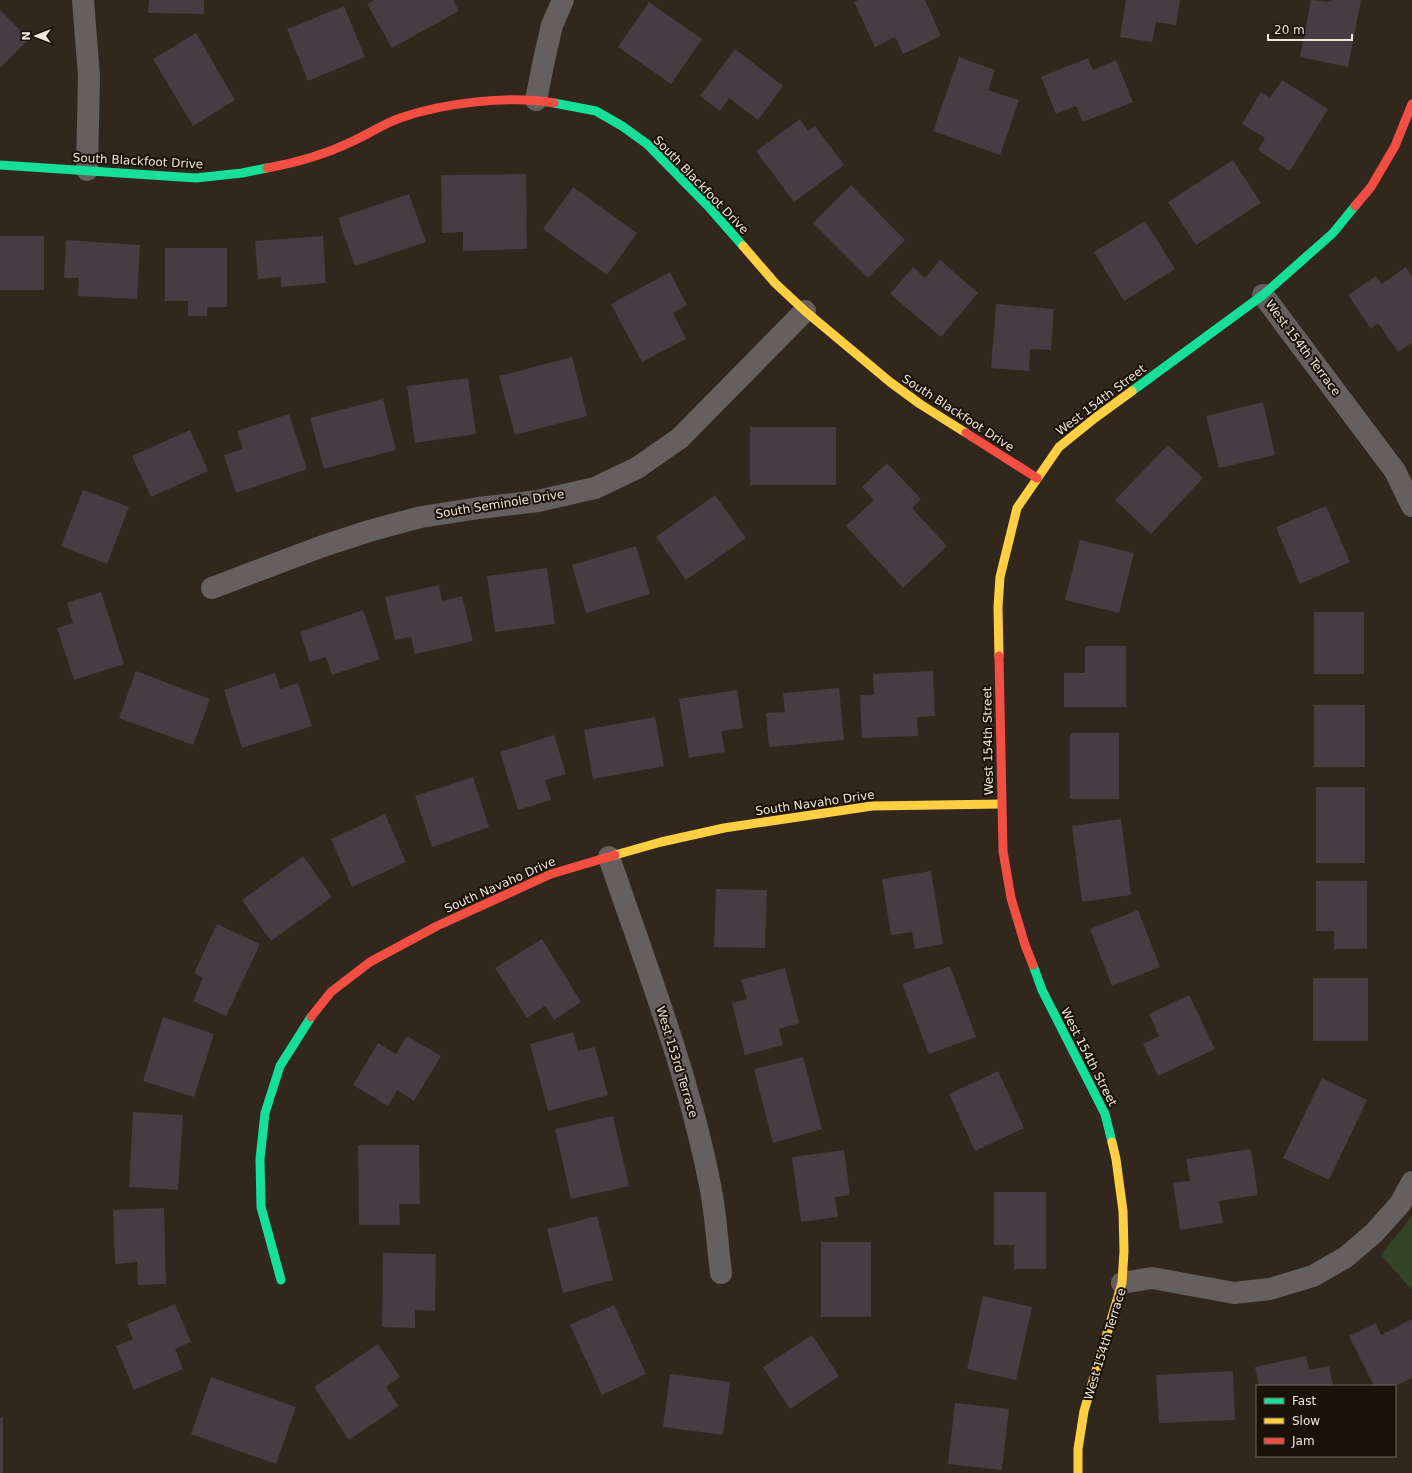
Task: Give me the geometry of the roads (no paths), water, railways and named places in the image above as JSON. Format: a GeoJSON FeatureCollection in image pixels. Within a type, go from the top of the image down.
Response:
{"type":"FeatureCollection","features":[{"type":"Feature","properties":{"kind":"street"},"geometry":{"type":"LineString","coordinates":[[83,0],[89,76],[87,170]]}},
{"type":"Feature","properties":{"kind":"street"},"geometry":{"type":"LineString","coordinates":[[536,100],[552,25],[563,0]]}},
{"type":"Feature","properties":{"kind":"street","name":"South Blackfoot Drive"},"geometry":{"type":"LineString","coordinates":[[0,165],[196,178],[242,173],[296,163],[350,144],[398,118],[439,107],[478,102],[536,100],[596,111],[622,126],[647,144],[708,205],[776,283],[805,311],[890,382],[920,404],[1037,478]]}},
{"type":"Feature","properties":{"kind":"street","name":"West 154th Terrace"},"geometry":{"type":"LineString","coordinates":[[1412,104],[1395,146],[1371,187],[1333,234],[1263,295],[1395,471],[1412,506]]}},
{"type":"Feature","properties":{"kind":"street","name":"West 154th Street"},"geometry":{"type":"LineString","coordinates":[[1122,1283],[1124,1251],[1123,1211],[1116,1159],[1105,1114],[1042,990],[1025,945],[1010,891],[1003,851],[998,607],[1000,577],[1017,508],[1059,447],[1095,418],[1263,295]]}},
{"type":"Feature","properties":{"kind":"street","name":"South Seminole Drive"},"geometry":{"type":"LineString","coordinates":[[212,588],[323,546],[369,531],[421,517],[538,501],[595,488],[602,485],[637,468],[680,438],[805,311]]}},
{"type":"Feature","properties":{"kind":"street","name":"South Navaho Drive"},"geometry":{"type":"LineString","coordinates":[[281,1280],[261,1207],[260,1159],[265,1113],[280,1066],[306,1024],[331,992],[370,962],[437,926],[551,874],[661,842],[724,828],[872,806],[1001,804]]}},
{"type":"Feature","properties":{"kind":"street","name":"West 153rd Terrace"},"geometry":{"type":"LineString","coordinates":[[609,857],[681,1069],[695,1118],[710,1182],[721,1273]]}},
{"type":"Feature","properties":{"kind":"street","name":"West 154th Terrace"},"geometry":{"type":"LineString","coordinates":[[1078,1473],[1078,1449],[1084,1411],[1122,1283],[1152,1278],[1234,1293],[1270,1289],[1313,1276],[1346,1257],[1374,1233],[1400,1204],[1412,1182]]}}]}
